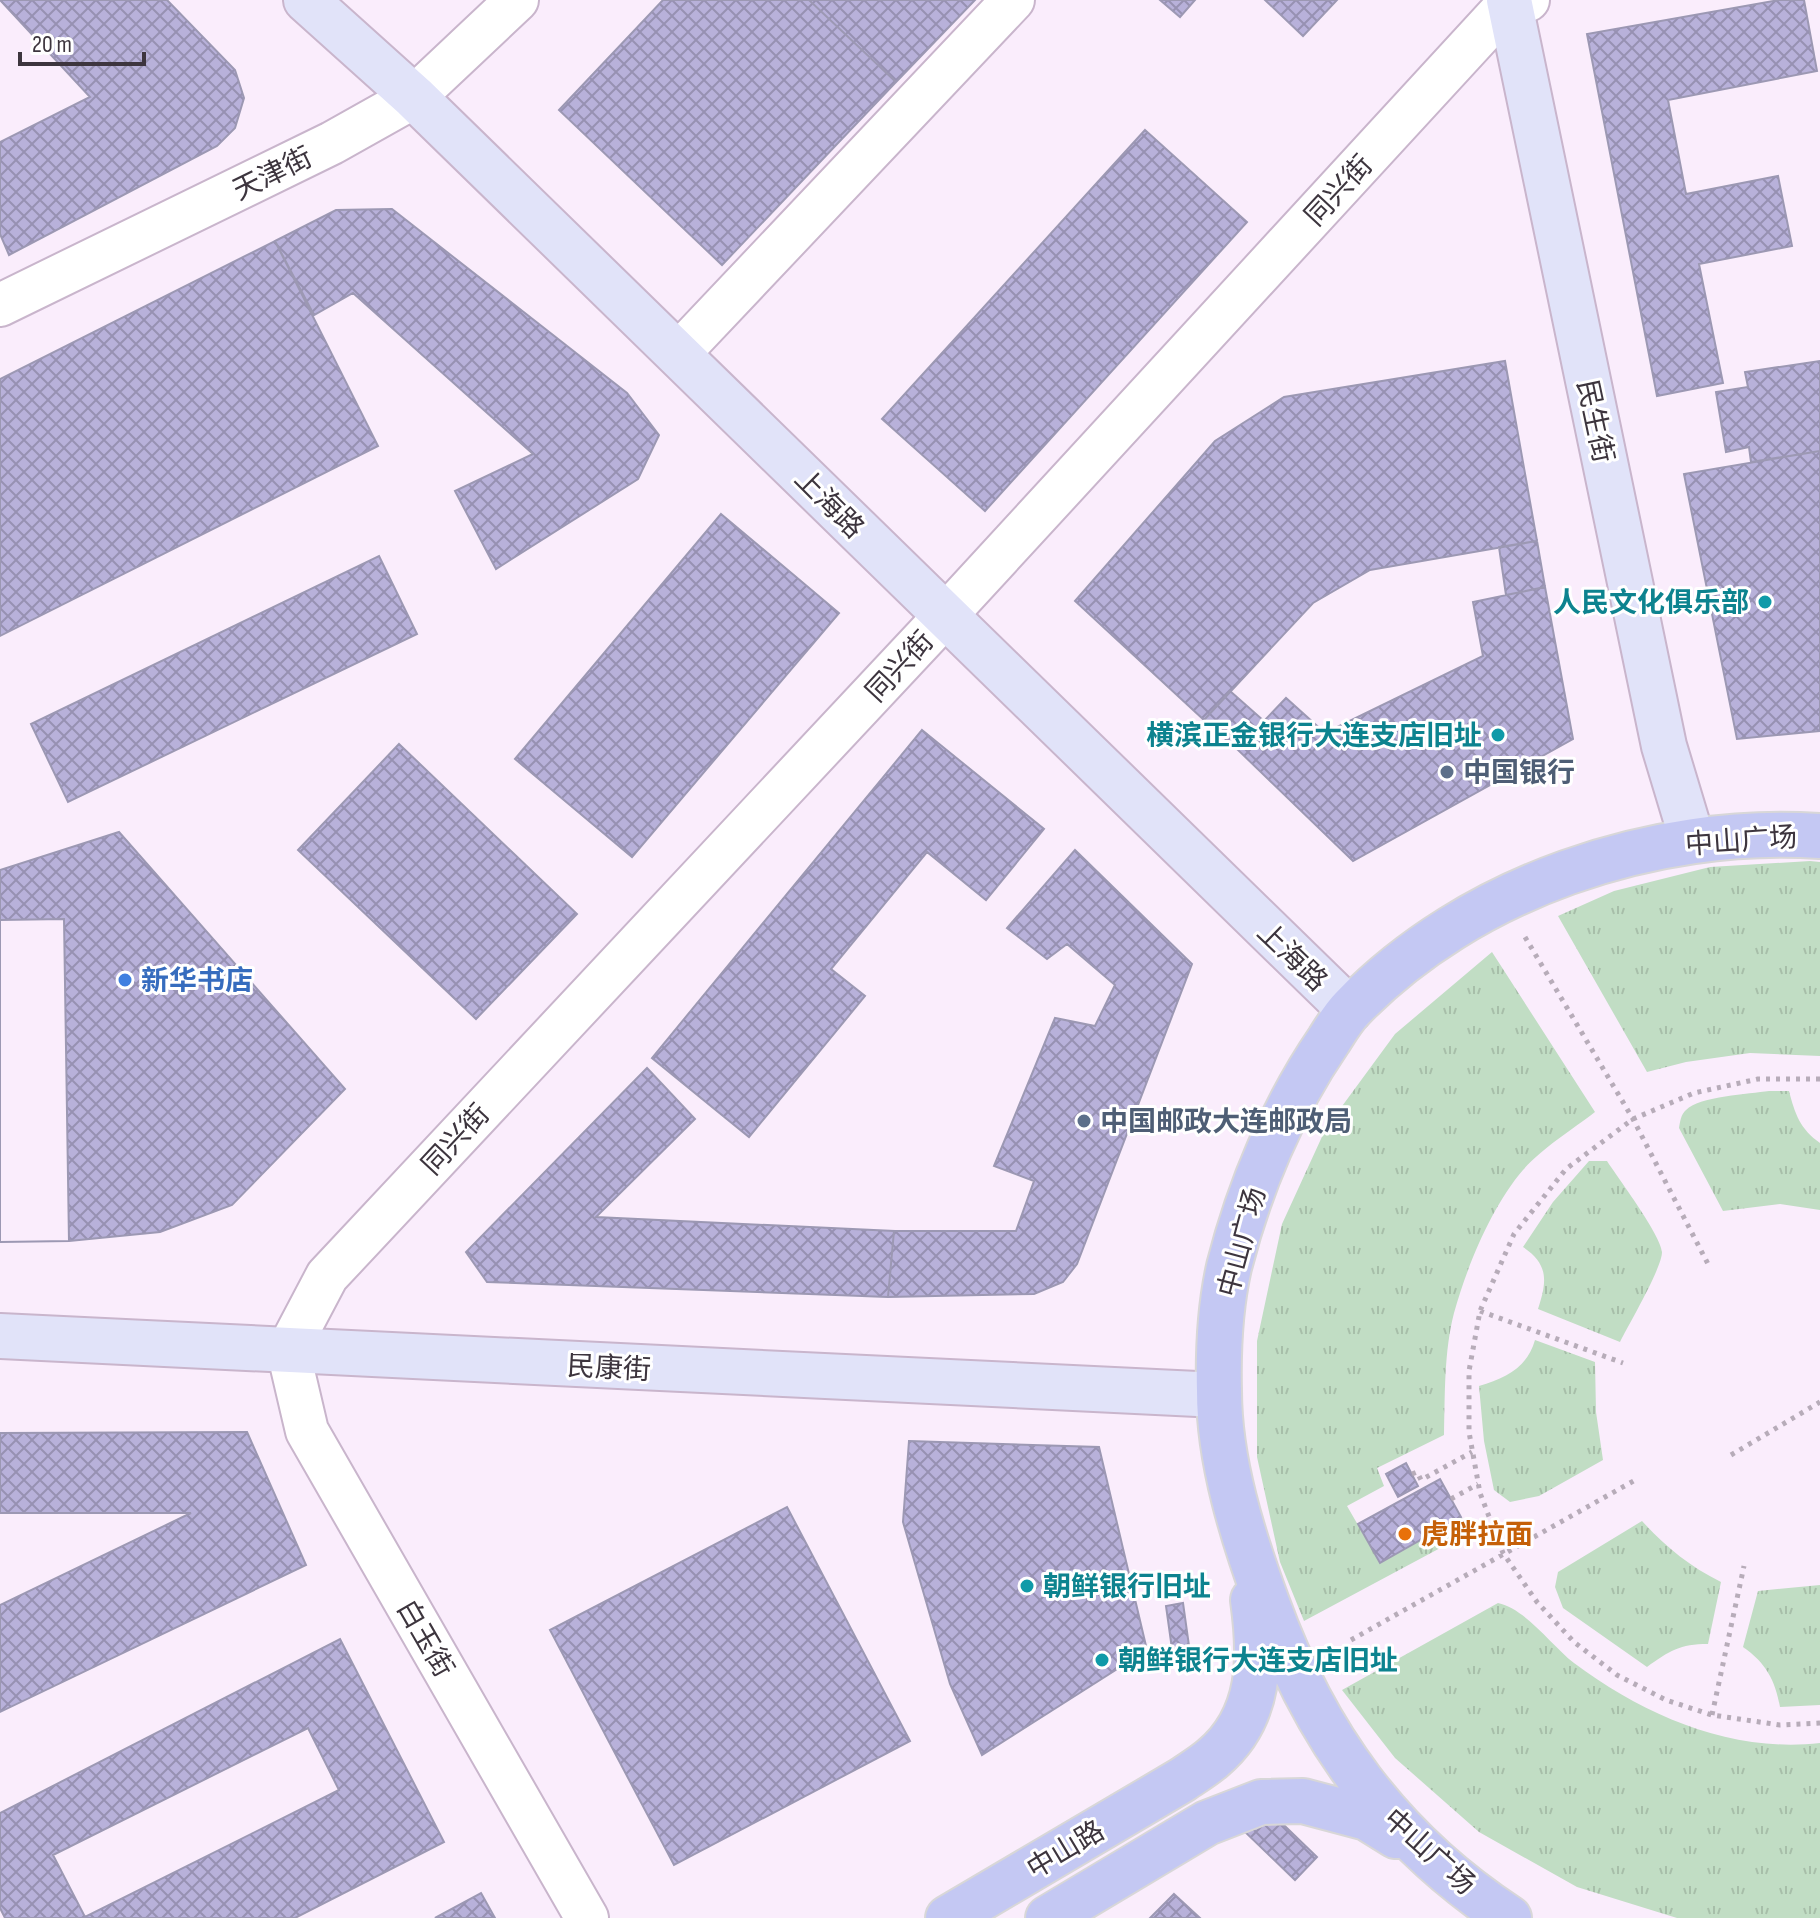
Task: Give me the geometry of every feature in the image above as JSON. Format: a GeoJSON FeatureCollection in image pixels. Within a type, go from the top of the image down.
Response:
{"type":"FeatureCollection","features":[{"type":"Feature","properties":{"kind":"main road","name":"上海路"},"geometry":{"type":"LineString","coordinates":[[306,0],[414,97],[679,353],[1350,1010]]}},
{"type":"Feature","properties":{"kind":"main road","name":"民生街"},"geometry":{"type":"LineString","coordinates":[[1515,1],[1664,746],[1692,839]]}},
{"type":"Feature","properties":{"kind":"main road","name":"中山广场"},"geometry":{"type":"LineString","coordinates":[[1509,1918],[1428,1856],[1370,1795],[1323,1727],[1278,1635],[1244,1538],[1223,1436],[1218,1395],[1220,1330],[1229,1268],[1261,1171],[1304,1077],[1350,1010],[1419,950],[1507,897],[1586,865],[1692,839],[1784,833],[1820,836]]}},
{"type":"Feature","properties":{"kind":"main road","name":"民康街"},"geometry":{"type":"LineString","coordinates":[[0,1336],[1218,1395]]}},
{"type":"Feature","properties":{"kind":"main road","name":"中山路"},"geometry":{"type":"LineString","coordinates":[[948,1918],[1182,1780],[1215,1757],[1242,1723],[1257,1684],[1257,1630],[1244,1538]]}},
{"type":"Feature","properties":{"kind":"main road","name":"中山路"},"geometry":{"type":"LineString","coordinates":[[1048,1918],[1207,1823],[1261,1802],[1303,1801],[1367,1818],[1428,1856]]}},
{"type":"Feature","properties":{"kind":"street","name":"天津街"},"geometry":{"type":"LineString","coordinates":[[0,305],[332,143],[414,97],[517,0]]}},
{"type":"Feature","properties":{"kind":"street"},"geometry":{"type":"LineString","coordinates":[[679,353],[1013,0]]}},
{"type":"Feature","properties":{"kind":"street","name":"同兴街"},"geometry":{"type":"LineString","coordinates":[[288,1350],[327,1276],[1515,1]]}},
{"type":"Feature","properties":{"kind":"street","name":"白玉街"},"geometry":{"type":"LineString","coordinates":[[288,1350],[307,1431],[587,1918]]}},
{"type":"Feature","properties":{"kind":"path"},"geometry":{"type":"LineString","coordinates":[[1523,932],[1633,1119],[1708,1264]]}},
{"type":"Feature","properties":{"kind":"path"},"geometry":{"type":"LineString","coordinates":[[1820,1079],[1758,1079],[1694,1093],[1633,1119],[1566,1169],[1514,1234],[1480,1311],[1469,1371],[1472,1452],[1479,1484],[1503,1553],[1537,1602],[1574,1642],[1617,1675],[1666,1700],[1712,1715],[1780,1725],[1820,1723]]}},
{"type":"Feature","properties":{"kind":"path"},"geometry":{"type":"LineString","coordinates":[[1480,1311],[1623,1363]]}},
{"type":"Feature","properties":{"kind":"path"},"geometry":{"type":"LineString","coordinates":[[1731,1455],[1820,1402]]}},
{"type":"Feature","properties":{"kind":"path"},"geometry":{"type":"LineString","coordinates":[[1412,1474],[1417,1472],[1421,1480],[1472,1452]]}},
{"type":"Feature","properties":{"kind":"path"},"geometry":{"type":"LineString","coordinates":[[1351,1640],[1637,1479]]}},
{"type":"Feature","properties":{"kind":"path"},"geometry":{"type":"LineString","coordinates":[[1451,1499],[1479,1484]]}},
{"type":"Feature","properties":{"kind":"path"},"geometry":{"type":"LineString","coordinates":[[1712,1715],[1744,1566]]}},
{"type":"Feature","properties":{"kind":"green space"},"geometry":{"type":"Polygon","coordinates":[[[1820,862],[1820,1056],[1750,1053],[1686,1062],[1647,1072],[1558,916],[1614,891],[1710,867],[1820,862]]]}},
{"type":"Feature","properties":{"kind":"green space"},"geometry":{"type":"Polygon","coordinates":[[[1492,952],[1595,1112],[1530,1162],[1501,1201],[1482,1237],[1454,1313],[1448,1342],[1444,1435],[1377,1468],[1384,1486],[1347,1506],[1380,1563],[1461,1517],[1472,1531],[1304,1621],[1280,1562],[1257,1457],[1257,1341],[1282,1224],[1326,1128],[1395,1034],[1492,952]]]}},
{"type":"Feature","properties":{"kind":"green space"},"geometry":{"type":"Polygon","coordinates":[[[1769,1091],[1789,1091],[1799,1120],[1820,1143],[1820,1210],[1780,1204],[1723,1211],[1679,1128],[1683,1114],[1693,1105],[1769,1091]]]}},
{"type":"Feature","properties":{"kind":"green space"},"geometry":{"type":"Polygon","coordinates":[[[1589,1161],[1607,1161],[1647,1220],[1662,1252],[1651,1283],[1620,1342],[1538,1309],[1544,1274],[1538,1260],[1523,1247],[1553,1202],[1589,1161]]]}},
{"type":"Feature","properties":{"kind":"green space"},"geometry":{"type":"Polygon","coordinates":[[[1535,1340],[1595,1362],[1596,1412],[1603,1460],[1539,1496],[1510,1502],[1494,1490],[1484,1441],[1479,1386],[1521,1365],[1535,1340]]]}},
{"type":"Feature","properties":{"kind":"green space"},"geometry":{"type":"Polygon","coordinates":[[[1642,1521],[1678,1555],[1721,1582],[1708,1644],[1675,1650],[1647,1667],[1563,1608],[1555,1587],[1558,1572],[1642,1521]]]}},
{"type":"Feature","properties":{"kind":"green space"},"geometry":{"type":"Polygon","coordinates":[[[1820,1585],[1820,1705],[1780,1707],[1768,1673],[1758,1659],[1743,1647],[1758,1591],[1820,1585]]]}},
{"type":"Feature","properties":{"kind":"green space"},"geometry":{"type":"Polygon","coordinates":[[[1498,1603],[1518,1612],[1574,1663],[1601,1682],[1660,1714],[1690,1727],[1754,1742],[1787,1745],[1820,1743],[1820,1918],[1677,1918],[1577,1887],[1479,1832],[1395,1758],[1342,1690],[1498,1603]]]}},
{"type":"Feature","properties":{"kind":"building"},"geometry":{"type":"Polygon","coordinates":[[[0,0],[167,0],[235,70],[244,98],[235,128],[217,146],[9,255],[0,234],[0,142],[90,97],[0,0]]]}},
{"type":"Feature","properties":{"kind":"building"},"geometry":{"type":"Polygon","coordinates":[[[663,0],[809,0],[896,82],[722,265],[559,110],[663,0]]]}},
{"type":"Feature","properties":{"kind":"building"},"geometry":{"type":"Polygon","coordinates":[[[809,0],[975,0],[896,82],[809,0]]]}},
{"type":"Feature","properties":{"kind":"building"},"geometry":{"type":"Polygon","coordinates":[[[1160,0],[1195,0],[1180,17],[1160,0]]]}},
{"type":"Feature","properties":{"kind":"building"},"geometry":{"type":"Polygon","coordinates":[[[1265,0],[1337,0],[1303,36],[1265,0]]]}},
{"type":"Feature","properties":{"kind":"building"},"geometry":{"type":"Polygon","coordinates":[[[1779,0],[1804,0],[1817,71],[1668,100],[1686,194],[1778,176],[1792,246],[1699,264],[1723,383],[1657,396],[1587,34],[1779,0]]]}},
{"type":"Feature","properties":{"kind":"building"},"geometry":{"type":"Polygon","coordinates":[[[1145,130],[1247,222],[985,511],[882,419],[1145,130]]]}},
{"type":"Feature","properties":{"kind":"building"},"geometry":{"type":"Polygon","coordinates":[[[392,209],[627,393],[659,435],[638,479],[496,569],[455,491],[533,454],[353,293],[314,315],[275,241],[336,210],[392,209]]]}},
{"type":"Feature","properties":{"kind":"building"},"geometry":{"type":"Polygon","coordinates":[[[275,241],[378,446],[0,636],[0,379],[275,241]]]}},
{"type":"Feature","properties":{"kind":"building"},"geometry":{"type":"Polygon","coordinates":[[[1505,361],[1537,541],[1370,570],[1313,603],[1204,720],[1075,601],[1215,441],[1284,397],[1505,361]]]}},
{"type":"Feature","properties":{"kind":"building"},"geometry":{"type":"Polygon","coordinates":[[[1820,361],[1820,451],[1751,462],[1749,447],[1726,452],[1716,392],[1748,387],[1745,372],[1820,361]]]}},
{"type":"Feature","properties":{"kind":"building","name":"人民文化俱乐部"},"geometry":{"type":"Polygon","coordinates":[[[1820,451],[1820,731],[1737,739],[1684,474],[1820,451]]]}},
{"type":"Feature","properties":{"kind":"building"},"geometry":{"type":"Polygon","coordinates":[[[721,514],[839,613],[632,857],[515,759],[721,514]]]}},
{"type":"Feature","properties":{"kind":"building"},"geometry":{"type":"Polygon","coordinates":[[[1537,541],[1545,587],[1506,595],[1499,547],[1537,541]]]}},
{"type":"Feature","properties":{"kind":"building"},"geometry":{"type":"Polygon","coordinates":[[[379,556],[417,634],[68,802],[31,724],[379,556]]]}},
{"type":"Feature","properties":{"kind":"building"},"geometry":{"type":"Polygon","coordinates":[[[1545,587],[1573,739],[1353,861],[1237,749],[1286,698],[1325,733],[1483,656],[1473,602],[1545,587]]]}},
{"type":"Feature","properties":{"kind":"building"},"geometry":{"type":"Polygon","coordinates":[[[1230,691],[1264,721],[1237,749],[1204,720],[1230,691]]]}},
{"type":"Feature","properties":{"kind":"building"},"geometry":{"type":"Polygon","coordinates":[[[922,730],[1044,829],[986,900],[927,852],[831,969],[865,996],[749,1137],[652,1058],[922,730]]]}},
{"type":"Feature","properties":{"kind":"building"},"geometry":{"type":"Polygon","coordinates":[[[399,744],[577,914],[476,1019],[298,850],[399,744]]]}},
{"type":"Feature","properties":{"kind":"building","name":"新华书店"},"geometry":{"type":"Polygon","coordinates":[[[119,832],[345,1089],[232,1205],[160,1232],[69,1241],[0,1242],[0,870],[119,832]]]}},
{"type":"Feature","properties":{"kind":"building"},"geometry":{"type":"Polygon","coordinates":[[[1075,850],[1192,964],[1077,1264],[1063,1282],[1034,1294],[888,1297],[894,1231],[1016,1231],[1034,1181],[994,1166],[1055,1018],[1095,1026],[1115,985],[1067,944],[1047,959],[1007,928],[1075,850]]]}},
{"type":"Feature","properties":{"kind":"building"},"geometry":{"type":"Polygon","coordinates":[[[64,919],[69,1241],[0,1242],[0,920],[64,919]]]}},
{"type":"Feature","properties":{"kind":"building"},"geometry":{"type":"Polygon","coordinates":[[[647,1068],[695,1119],[596,1217],[894,1231],[888,1297],[487,1282],[466,1252],[647,1068]]]}},
{"type":"Feature","properties":{"kind":"building"},"geometry":{"type":"Polygon","coordinates":[[[247,1432],[306,1565],[0,1712],[0,1605],[191,1513],[0,1513],[0,1433],[247,1432]]]}},
{"type":"Feature","properties":{"kind":"building","name":"朝鲜银行旧址"},"geometry":{"type":"Polygon","coordinates":[[[909,1441],[1099,1447],[1147,1650],[982,1755],[950,1684],[903,1522],[909,1441]]]}},
{"type":"Feature","properties":{"kind":"building"},"geometry":{"type":"Polygon","coordinates":[[[1406,1463],[1418,1486],[1398,1497],[1386,1474],[1406,1463]]]}},
{"type":"Feature","properties":{"kind":"building"},"geometry":{"type":"Polygon","coordinates":[[[1440,1479],[1461,1517],[1380,1563],[1358,1524],[1440,1479]]]}},
{"type":"Feature","properties":{"kind":"building"},"geometry":{"type":"Polygon","coordinates":[[[787,1507],[910,1741],[674,1865],[550,1630],[787,1507]]]}},
{"type":"Feature","properties":{"kind":"building"},"geometry":{"type":"Polygon","coordinates":[[[1183,1603],[1190,1653],[1173,1656],[1166,1606],[1183,1603]]]}},
{"type":"Feature","properties":{"kind":"building"},"geometry":{"type":"Polygon","coordinates":[[[340,1639],[444,1842],[295,1918],[5,1918],[0,1908],[0,1813],[340,1639]],[[308,1728],[53,1855],[85,1917],[339,1790],[308,1728]]]}},
{"type":"Feature","properties":{"kind":"building"},"geometry":{"type":"Polygon","coordinates":[[[1263,1805],[1317,1857],[1295,1880],[1241,1828],[1263,1805]]]}},
{"type":"Feature","properties":{"kind":"building"},"geometry":{"type":"Polygon","coordinates":[[[481,1893],[495,1918],[435,1918],[481,1893]]]}},
{"type":"Feature","properties":{"kind":"building"},"geometry":{"type":"Polygon","coordinates":[[[1174,1894],[1200,1918],[1150,1918],[1174,1894]]]}},
{"type":"Feature","properties":{"kind":"place","name":"人民文化俱乐部"},"geometry":{"type":"Point","coordinates":[1765,602]}},
{"type":"Feature","properties":{"kind":"place","name":"横滨正金银行大连支店旧址"},"geometry":{"type":"Point","coordinates":[1498,735]}},
{"type":"Feature","properties":{"kind":"place","name":"中国银行"},"geometry":{"type":"Point","coordinates":[1447,772]}},
{"type":"Feature","properties":{"kind":"place","name":"新华书店"},"geometry":{"type":"Point","coordinates":[125,980]}},
{"type":"Feature","properties":{"kind":"place","name":"中国邮政大连邮政局"},"geometry":{"type":"Point","coordinates":[1084,1121]}},
{"type":"Feature","properties":{"kind":"place","name":"虎胖拉面"},"geometry":{"type":"Point","coordinates":[1405,1534]}},
{"type":"Feature","properties":{"kind":"place","name":"朝鲜银行旧址"},"geometry":{"type":"Point","coordinates":[1027,1586]}},
{"type":"Feature","properties":{"kind":"place","name":"朝鲜银行大连支店旧址"},"geometry":{"type":"Point","coordinates":[1102,1660]}}]}
